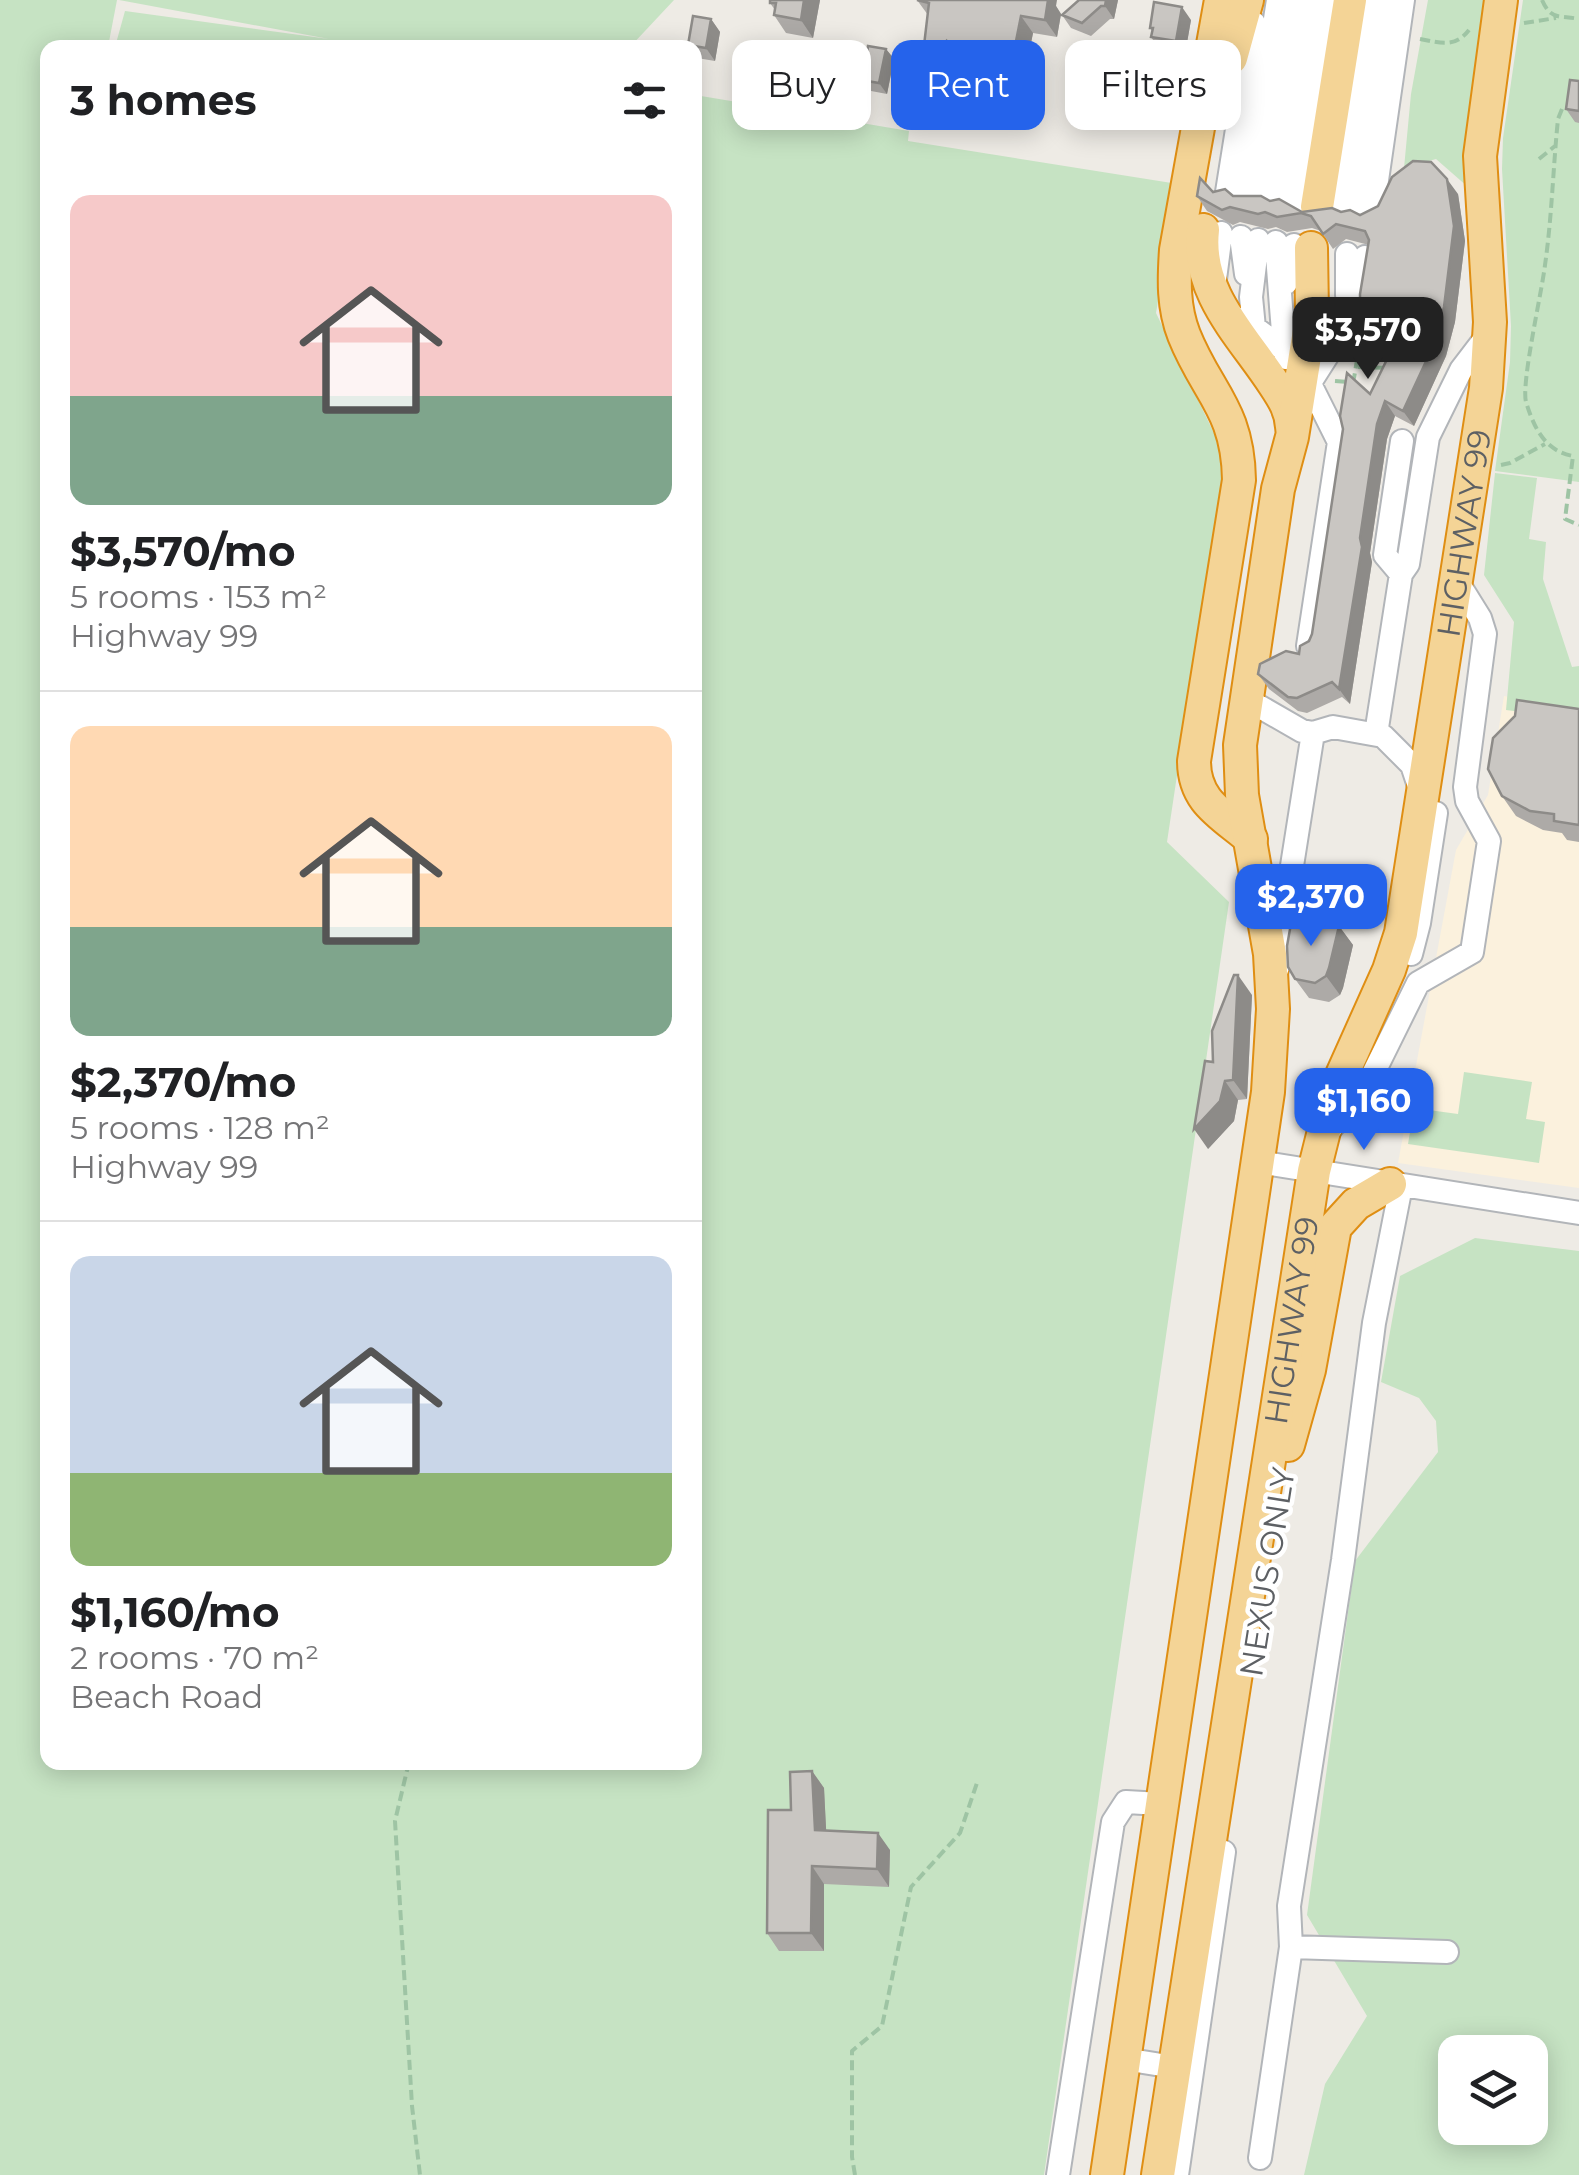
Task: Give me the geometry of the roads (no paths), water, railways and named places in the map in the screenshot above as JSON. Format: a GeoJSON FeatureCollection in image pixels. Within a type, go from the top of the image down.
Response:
{"type":"FeatureCollection","features":[{"type":"Feature","properties":{"kind":"highway"},"geometry":{"type":"LineString","coordinates":[[1221,0],[1176,250],[1174,289],[1184,338],[1226,411],[1238,453],[1239,480],[1194,761],[1194,783],[1208,804],[1251,839]]}},
{"type":"Feature","properties":{"kind":"highway"},"geometry":{"type":"LineString","coordinates":[[1247,0],[1236,33],[1301,190]]}},
{"type":"Feature","properties":{"kind":"highway"},"geometry":{"type":"LineString","coordinates":[[1301,190],[1350,0]]}},
{"type":"Feature","properties":{"kind":"highway"},"geometry":{"type":"LineString","coordinates":[[1469,576],[1506,346],[1495,148],[1512,7]]}},
{"type":"Feature","properties":{"kind":"highway","name":"HIGHWAY 99"},"geometry":{"type":"LineString","coordinates":[[1158,2175],[1250,1579],[1321,1162],[1342,1074],[1396,950],[1469,576],[1490,322],[1480,156],[1512,7]]}},
{"type":"Feature","properties":{"kind":"highway"},"geometry":{"type":"LineString","coordinates":[[1272,982],[1265,912],[1242,794],[1240,754],[1247,688],[1296,393],[1297,307],[1285,244],[1203,268],[1296,393]]}},
{"type":"Feature","properties":{"kind":"highway","name":"HIGHWAY 99"},"geometry":{"type":"LineString","coordinates":[[1107,2175],[1264,1120],[1271,1064],[1272,982]]}},
{"type":"Feature","properties":{"kind":"highway"},"geometry":{"type":"LineString","coordinates":[[1250,1579],[1310,1370],[1335,1227],[1356,1204],[1396,1185]]}},
{"type":"Feature","properties":{"kind":"street"},"geometry":{"type":"LineString","coordinates":[[1257,0],[1301,190]]}},
{"type":"Feature","properties":{"kind":"street"},"geometry":{"type":"LineString","coordinates":[[1278,0],[1301,190]]}},
{"type":"Feature","properties":{"kind":"street"},"geometry":{"type":"LineString","coordinates":[[1295,0],[1301,190]]}},
{"type":"Feature","properties":{"kind":"street"},"geometry":{"type":"LineString","coordinates":[[1301,190],[1314,0]]}},
{"type":"Feature","properties":{"kind":"street"},"geometry":{"type":"LineString","coordinates":[[1301,190],[1332,0]]}},
{"type":"Feature","properties":{"kind":"street"},"geometry":{"type":"LineString","coordinates":[[1301,190],[1368,0]]}},
{"type":"Feature","properties":{"kind":"street"},"geometry":{"type":"LineString","coordinates":[[1301,190],[1387,0]]}},
{"type":"Feature","properties":{"kind":"street"},"geometry":{"type":"LineString","coordinates":[[1301,190],[1402,26],[1403,0]]}},
{"type":"Feature","properties":{"kind":"street"},"geometry":{"type":"LineString","coordinates":[[1236,310],[1285,244],[1346,319],[1340,337],[1296,393]]}},
{"type":"Feature","properties":{"kind":"street"},"geometry":{"type":"LineString","coordinates":[[1376,734],[1401,574],[1408,564],[1432,427],[1461,370],[1486,337],[1490,322]]}},
{"type":"Feature","properties":{"kind":"street"},"geometry":{"type":"LineString","coordinates":[[1296,393],[1350,420]]}},
{"type":"Feature","properties":{"kind":"street"},"geometry":{"type":"LineString","coordinates":[[1296,393],[1339,442],[1308,646]]}},
{"type":"Feature","properties":{"kind":"street"},"geometry":{"type":"LineString","coordinates":[[1401,574],[1386,555],[1399,434],[1423,432],[1432,427]]}},
{"type":"Feature","properties":{"kind":"street"},"geometry":{"type":"LineString","coordinates":[[1469,576],[1492,607],[1500,638],[1479,792],[1500,841],[1489,868]]}},
{"type":"Feature","properties":{"kind":"street"},"geometry":{"type":"LineString","coordinates":[[1321,1162],[1345,1111],[1370,1080],[1418,983],[1472,952],[1489,841],[1466,794],[1485,647],[1484,626],[1469,576]]}},
{"type":"Feature","properties":{"kind":"street","name":"NEXUS ONLY"},"geometry":{"type":"LineString","coordinates":[[1176,2175],[1285,1455],[1321,1162],[1402,979],[1419,923],[1469,576]]}},
{"type":"Feature","properties":{"kind":"street"},"geometry":{"type":"LineString","coordinates":[[1247,688],[1256,704],[1302,730],[1376,734],[1391,740],[1412,765],[1422,803]]}},
{"type":"Feature","properties":{"kind":"street"},"geometry":{"type":"LineString","coordinates":[[1272,982],[1286,945],[1293,900],[1290,872],[1323,730],[1336,702]]}},
{"type":"Feature","properties":{"kind":"street"},"geometry":{"type":"LineString","coordinates":[[1258,1162],[1321,1162],[1396,1185],[1579,1213]]}},
{"type":"Feature","properties":{"kind":"street"},"geometry":{"type":"LineString","coordinates":[[1260,2158],[1291,1947],[1289,1906],[1396,1185]]}},
{"type":"Feature","properties":{"kind":"street"},"geometry":{"type":"LineString","coordinates":[[1058,2175],[1113,1822],[1126,1802],[1161,1804]]}},
{"type":"Feature","properties":{"kind":"street"},"geometry":{"type":"LineString","coordinates":[[1291,1947],[1448,1952]]}},
{"type":"Feature","properties":{"kind":"street"},"geometry":{"type":"LineString","coordinates":[[1124,2059],[1174,2067]]}}]}
